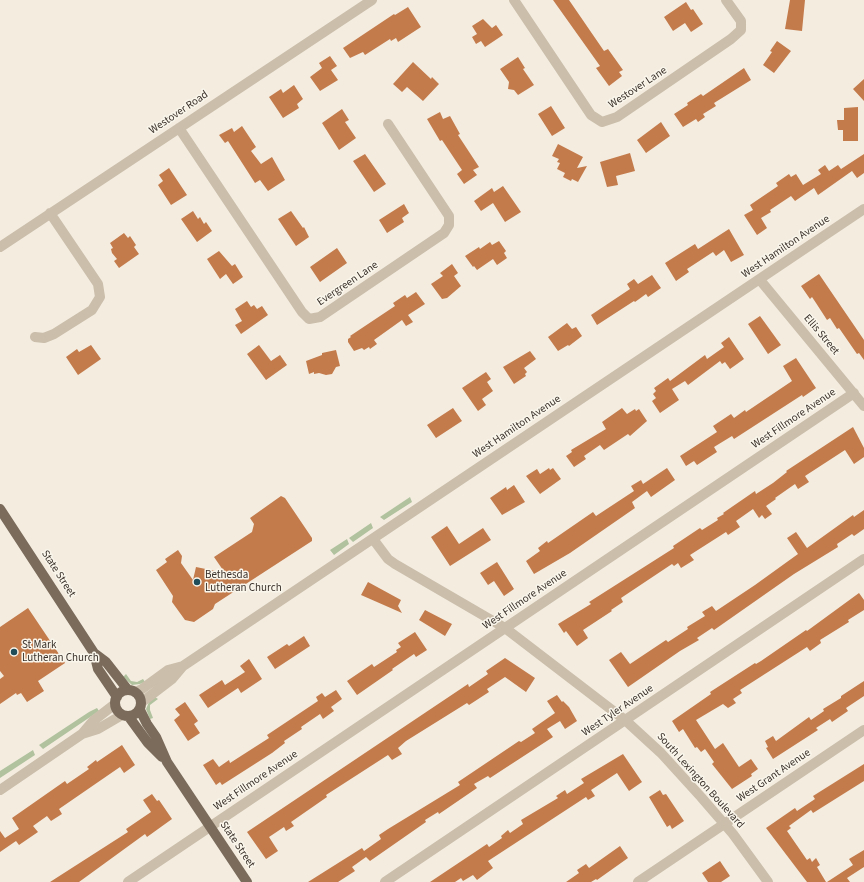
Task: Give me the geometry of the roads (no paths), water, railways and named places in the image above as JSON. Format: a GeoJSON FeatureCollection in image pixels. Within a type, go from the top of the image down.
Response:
{"type":"FeatureCollection","features":[{"type":"Feature","properties":{"kind":"main road","name":"State Street"},"geometry":{"type":"LineString","coordinates":[[0,509],[94,653],[98,669],[125,716],[148,743],[167,762]]}},
{"type":"Feature","properties":{"kind":"main road","name":"State Street"},"geometry":{"type":"LineString","coordinates":[[94,653],[106,662],[131,691],[141,706],[147,724],[156,737],[167,762],[247,882]]}},
{"type":"Feature","properties":{"kind":"main road"},"geometry":{"type":"LineString","coordinates":[[116,701],[131,691]]}},
{"type":"Feature","properties":{"kind":"main road"},"geometry":{"type":"LineString","coordinates":[[125,716],[141,706]]}},
{"type":"Feature","properties":{"kind":"street","name":"Westover Road"},"geometry":{"type":"LineString","coordinates":[[0,247],[372,0]]}},
{"type":"Feature","properties":{"kind":"street","name":"Westover Lane"},"geometry":{"type":"LineString","coordinates":[[514,0],[591,115],[602,122],[617,118],[731,39],[740,30],[741,21],[726,0]]}},
{"type":"Feature","properties":{"kind":"street","name":"Evergreen Lane"},"geometry":{"type":"LineString","coordinates":[[179,128],[302,312],[309,319],[320,317],[444,232],[450,225],[449,216],[388,124]]}},
{"type":"Feature","properties":{"kind":"street","name":"West Hamilton Avenue"},"geometry":{"type":"LineString","coordinates":[[141,706],[172,679],[183,666],[864,209]]}},
{"type":"Feature","properties":{"kind":"street"},"geometry":{"type":"LineString","coordinates":[[35,337],[44,338],[54,334],[92,310],[100,298],[98,284],[50,213]]}},
{"type":"Feature","properties":{"kind":"street","name":"Ellis Street"},"geometry":{"type":"LineString","coordinates":[[760,280],[864,406]]}},
{"type":"Feature","properties":{"kind":"street","name":"West Fillmore Avenue"},"geometry":{"type":"LineString","coordinates":[[128,882],[854,393]]}},
{"type":"Feature","properties":{"kind":"street","name":"South Lexington Boulevard"},"geometry":{"type":"LineString","coordinates":[[373,539],[388,559],[505,628],[625,720],[661,753],[725,824],[768,882]]}},
{"type":"Feature","properties":{"kind":"street","name":"West Tyler Avenue"},"geometry":{"type":"LineString","coordinates":[[385,882],[864,560]]}},
{"type":"Feature","properties":{"kind":"street","name":"West Hamilton Avenue"},"geometry":{"type":"LineString","coordinates":[[131,691],[142,689],[168,670],[183,666]]}},
{"type":"Feature","properties":{"kind":"street"},"geometry":{"type":"LineString","coordinates":[[0,790],[82,734],[116,701]]}},
{"type":"Feature","properties":{"kind":"street"},"geometry":{"type":"LineString","coordinates":[[82,734],[98,729],[125,716]]}},
{"type":"Feature","properties":{"kind":"street","name":"West Grant Avenue"},"geometry":{"type":"LineString","coordinates":[[638,882],[864,730]]}},
{"type":"Feature","properties":{"kind":"place","name":"Bethesda Lutheran Church"},"geometry":{"type":"Point","coordinates":[197,582]}},
{"type":"Feature","properties":{"kind":"place","name":"St Mark Lutheran Church"},"geometry":{"type":"Point","coordinates":[14,652]}}]}
